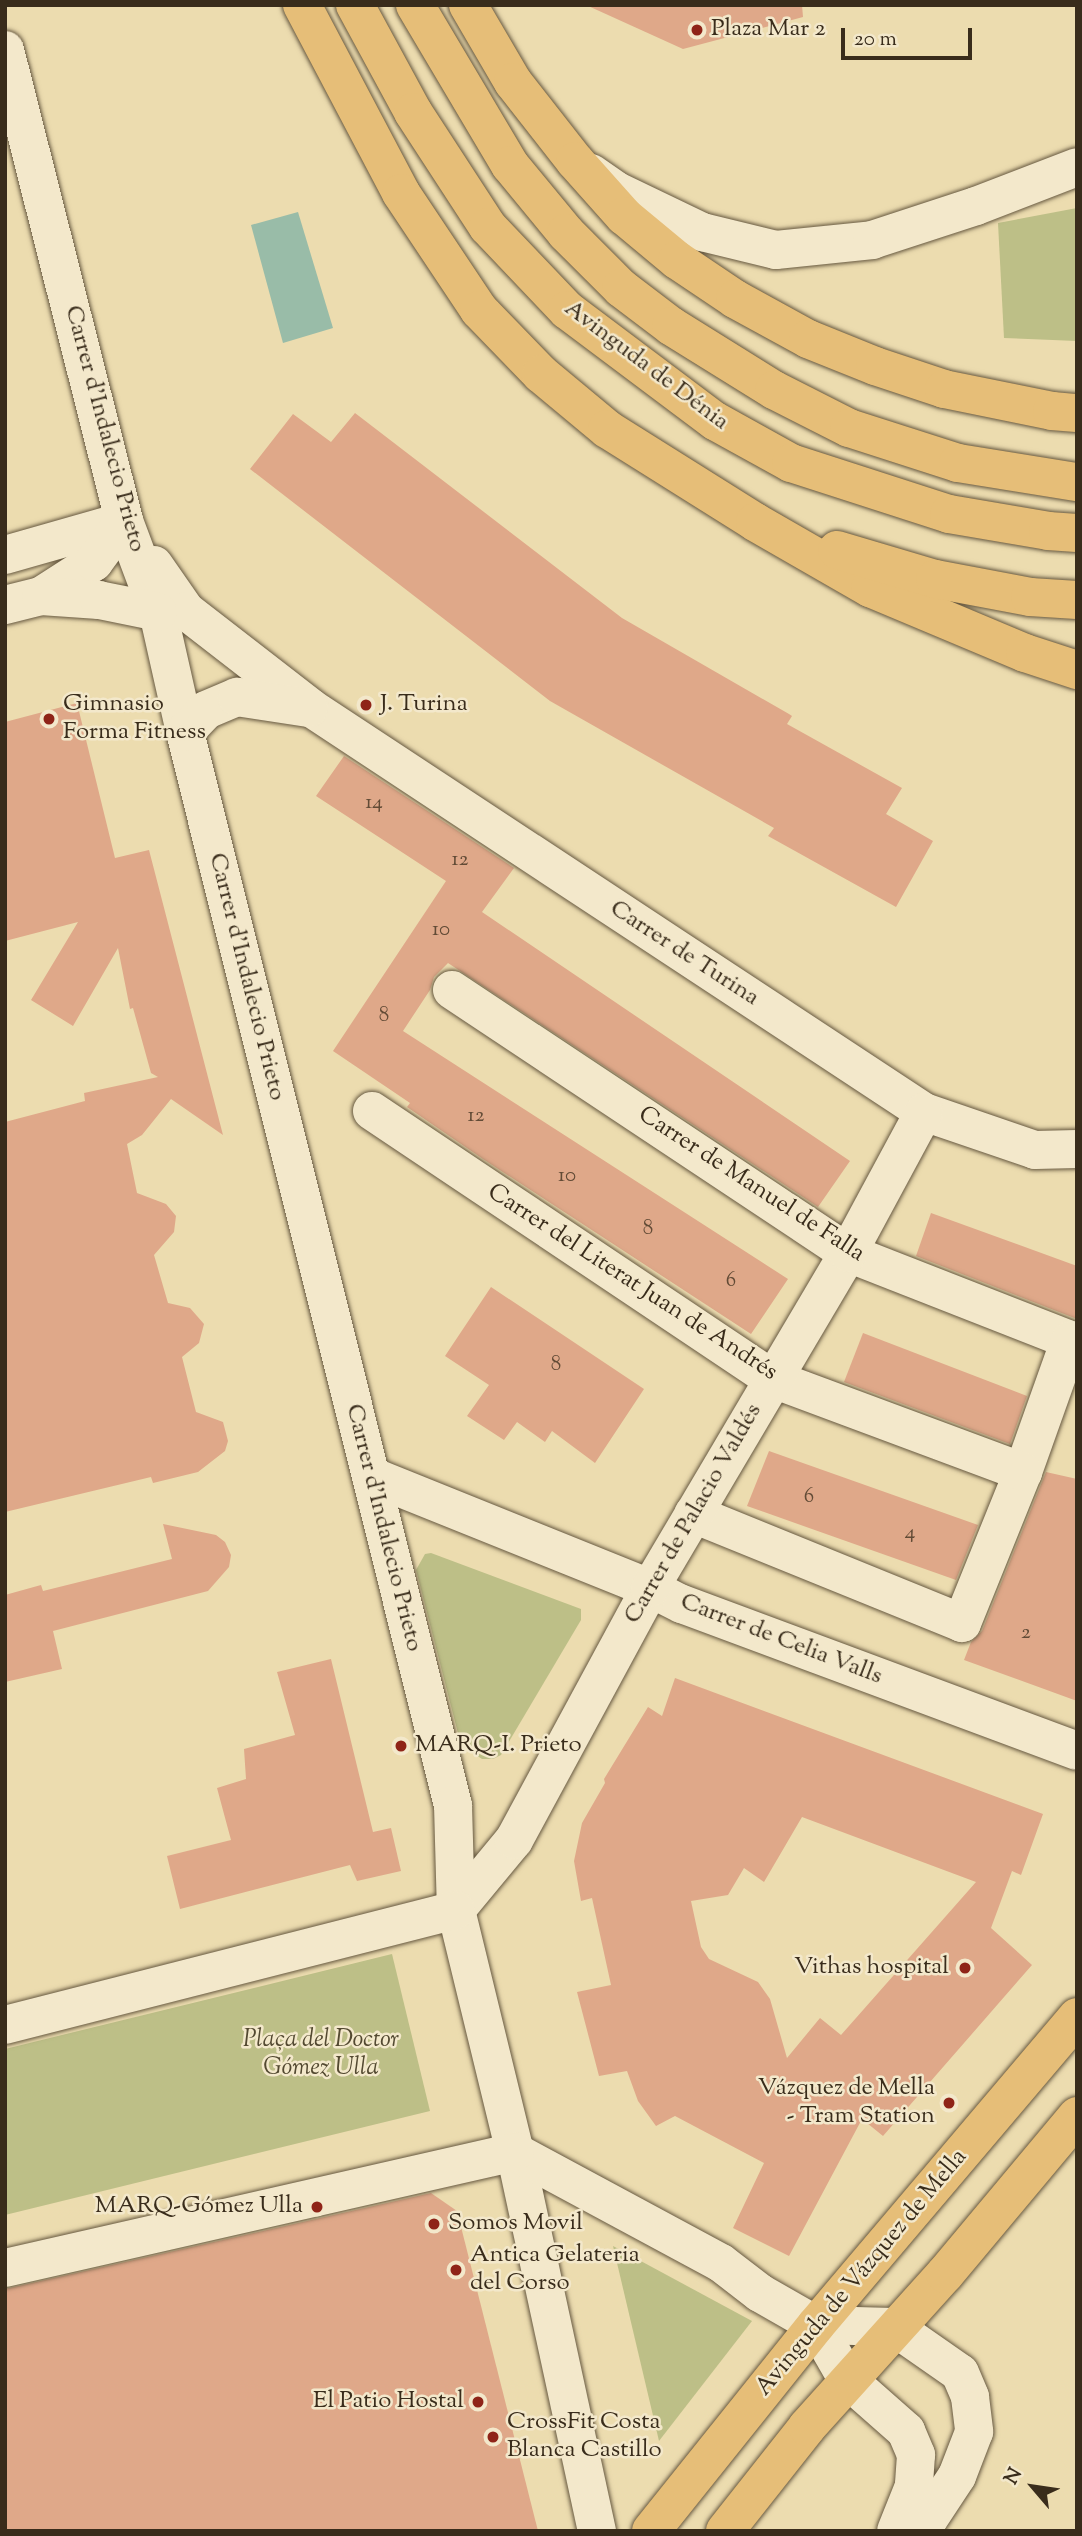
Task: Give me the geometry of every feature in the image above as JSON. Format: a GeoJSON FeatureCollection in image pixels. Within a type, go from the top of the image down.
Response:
{"type":"FeatureCollection","features":[{"type":"Feature","properties":{"kind":"main road"},"geometry":{"type":"LineString","coordinates":[[302,5],[401,192],[479,310],[541,374],[607,429],[755,522],[870,588],[1025,653],[1077,670]]}},
{"type":"Feature","properties":{"kind":"main road","name":"Avinguda de Dénia"},"geometry":{"type":"LineString","coordinates":[[355,5],[413,112],[488,227],[568,310],[716,421],[790,463],[949,514],[1048,531],[1077,533]]}},
{"type":"Feature","properties":{"kind":"main road","name":"Avinguda de Dénia"},"geometry":{"type":"LineString","coordinates":[[415,5],[510,165],[566,233],[621,288],[671,326],[774,390],[849,428],[957,463],[1077,482]]}},
{"type":"Feature","properties":{"kind":"main road"},"geometry":{"type":"LineString","coordinates":[[468,5],[513,82],[575,161],[624,216],[677,260],[735,299],[808,339],[875,366],[944,389],[1052,411],[1077,412]]}},
{"type":"Feature","properties":{"kind":"main road"},"geometry":{"type":"LineString","coordinates":[[755,522],[935,579],[1030,597],[1077,600]]}},
{"type":"Feature","properties":{"kind":"main road","name":"Avinguda de Vázquez de Mella"},"geometry":{"type":"LineString","coordinates":[[651,2531],[816,2325],[1077,2017]]}},
{"type":"Feature","properties":{"kind":"main road"},"geometry":{"type":"LineString","coordinates":[[725,2531],[847,2379],[945,2274],[1077,2116]]}},
{"type":"Feature","properties":{"kind":"street","name":"Carrer d'Indalecio Prieto"},"geometry":{"type":"LineString","coordinates":[[5,50],[124,522],[158,612],[185,732],[453,1805],[456,1910]]}},
{"type":"Feature","properties":{"kind":"street"},"geometry":{"type":"LineString","coordinates":[[575,161],[615,190],[702,232],[776,250],[872,240],[976,206],[1077,167]]}},
{"type":"Feature","properties":{"kind":"street"},"geometry":{"type":"LineString","coordinates":[[5,555],[124,522]]}},
{"type":"Feature","properties":{"kind":"street"},"geometry":{"type":"LineString","coordinates":[[23,601],[94,562],[124,522]]}},
{"type":"Feature","properties":{"kind":"street","name":"Carrer de Turina"},"geometry":{"type":"LineString","coordinates":[[124,522],[186,611],[311,708],[924,1112],[1035,1150],[1077,1149]]}},
{"type":"Feature","properties":{"kind":"street"},"geometry":{"type":"LineString","coordinates":[[23,601],[99,600],[158,612]]}},
{"type":"Feature","properties":{"kind":"street","name":"Carrer de Turina"},"geometry":{"type":"LineString","coordinates":[[185,732],[206,710],[237,697],[311,708]]}},
{"type":"Feature","properties":{"kind":"street","name":"Carrer de Manuel de Falla"},"geometry":{"type":"LineString","coordinates":[[452,990],[848,1253],[1070,1340],[1023,1472]]}},
{"type":"Feature","properties":{"kind":"street","name":"Carrer del Literat Juan de Andrés"},"geometry":{"type":"LineString","coordinates":[[372,1111],[773,1379],[1023,1472]]}},
{"type":"Feature","properties":{"kind":"street","name":"Carrer de Palacio Valdés"},"geometry":{"type":"LineString","coordinates":[[456,1910],[514,1840],[650,1588],[848,1253],[924,1112]]}},
{"type":"Feature","properties":{"kind":"street"},"geometry":{"type":"LineString","coordinates":[[693,1514],[962,1623],[1023,1472]]}},
{"type":"Feature","properties":{"kind":"street","name":"Carrer de Celia Valls"},"geometry":{"type":"LineString","coordinates":[[371,1476],[650,1588],[695,1609],[1077,1751]]}},
{"type":"Feature","properties":{"kind":"street"},"geometry":{"type":"LineString","coordinates":[[5,2025],[456,1910],[515,2152],[597,2531]]}},
{"type":"Feature","properties":{"kind":"street"},"geometry":{"type":"LineString","coordinates":[[5,2268],[515,2152],[721,2263],[760,2293],[816,2325],[894,2327],[960,2373],[971,2397],[974,2432],[957,2476],[928,2520],[913,2531]]}},
{"type":"Feature","properties":{"kind":"street"},"geometry":{"type":"LineString","coordinates":[[816,2325],[847,2379],[906,2431],[916,2455],[914,2486],[896,2531]]}},
{"type":"Feature","properties":{"kind":"green space"},"geometry":{"type":"Polygon","coordinates":[[[1077,208],[1077,341],[1004,338],[998,223],[1077,208]]]}},
{"type":"Feature","properties":{"kind":"green space"},"geometry":{"type":"Polygon","coordinates":[[[431,1553],[581,1609],[581,1620],[501,1755],[493,1759],[482,1759],[461,1745],[416,1570],[425,1554],[431,1553]]]}},
{"type":"Feature","properties":{"kind":"green space","name":"Plaça del Doctor Gómez Ulla"},"geometry":{"type":"Polygon","coordinates":[[[392,1954],[430,2111],[5,2215],[5,2049],[392,1954]]]}},
{"type":"Feature","properties":{"kind":"green space"},"geometry":{"type":"Polygon","coordinates":[[[613,2246],[752,2321],[659,2441],[613,2246]]]}},
{"type":"Feature","properties":{"kind":"shaded area"},"geometry":{"type":"Polygon","coordinates":[[[298,212],[333,328],[283,343],[251,225],[298,212]]]}},
{"type":"Feature","properties":{"kind":"building","name":"Plaza Mar 2"},"geometry":{"type":"Polygon","coordinates":[[[586,5],[802,5],[803,17],[683,49],[586,5]]]}},
{"type":"Feature","properties":{"kind":"building"},"geometry":{"type":"Polygon","coordinates":[[[355,413],[622,618],[789,714],[792,716],[787,724],[902,788],[886,814],[933,841],[896,907],[768,836],[774,828],[550,701],[250,469],[293,414],[331,442],[355,413]]]}},
{"type":"Feature","properties":{"kind":"building"},"geometry":{"type":"Polygon","coordinates":[[[77,703],[115,858],[149,850],[223,1135],[171,1099],[142,1135],[127,1144],[137,1193],[166,1204],[176,1216],[174,1232],[154,1255],[168,1303],[190,1308],[204,1324],[199,1343],[182,1357],[196,1412],[223,1422],[228,1441],[225,1451],[198,1472],[153,1483],[151,1477],[5,1512],[5,1122],[85,1101],[84,1093],[158,1077],[151,1073],[133,1008],[130,1009],[118,948],[73,1026],[31,1000],[78,922],[5,941],[5,722],[77,703]]]}},
{"type":"Feature","properties":{"kind":"building"},"geometry":{"type":"Polygon","coordinates":[[[344,756],[514,868],[482,912],[850,1161],[818,1207],[448,963],[434,977],[430,990],[403,1031],[788,1279],[751,1334],[483,1159],[407,1107],[410,1103],[333,1051],[446,881],[316,796],[344,756]]]}},
{"type":"Feature","properties":{"kind":"building"},"geometry":{"type":"Polygon","coordinates":[[[931,1213],[1077,1266],[1077,1319],[916,1256],[931,1213]]]}},
{"type":"Feature","properties":{"kind":"building"},"geometry":{"type":"Polygon","coordinates":[[[491,1287],[644,1389],[595,1463],[552,1431],[545,1442],[517,1422],[504,1440],[467,1416],[489,1385],[445,1356],[491,1287]]]}},
{"type":"Feature","properties":{"kind":"building"},"geometry":{"type":"Polygon","coordinates":[[[863,1333],[1027,1396],[1010,1444],[844,1382],[863,1333]]]}},
{"type":"Feature","properties":{"kind":"building"},"geometry":{"type":"Polygon","coordinates":[[[769,1451],[978,1525],[956,1580],[747,1506],[769,1451]]]}},
{"type":"Feature","properties":{"kind":"building"},"geometry":{"type":"Polygon","coordinates":[[[1046,1472],[1077,1479],[1077,1701],[964,1660],[971,1642],[982,1631],[1046,1472]]]}},
{"type":"Feature","properties":{"kind":"building"},"geometry":{"type":"Polygon","coordinates":[[[163,1524],[216,1535],[225,1542],[231,1555],[229,1567],[208,1591],[53,1631],[62,1669],[5,1682],[5,1595],[41,1585],[43,1591],[172,1559],[163,1524]]]}},
{"type":"Feature","properties":{"kind":"building"},"geometry":{"type":"Polygon","coordinates":[[[331,1659],[373,1832],[391,1828],[401,1871],[357,1881],[350,1865],[180,1909],[167,1856],[231,1840],[217,1788],[246,1779],[244,1749],[295,1735],[277,1672],[331,1659]]]}},
{"type":"Feature","properties":{"kind":"building","name":"Vithas hospital"},"geometry":{"type":"Polygon","coordinates":[[[675,1678],[1043,1814],[1021,1875],[1012,1871],[991,1928],[1032,1965],[883,2136],[862,2119],[789,2256],[733,2228],[764,2163],[675,2116],[656,2126],[638,2101],[627,2071],[599,2076],[577,1992],[611,1985],[592,1898],[581,1901],[574,1861],[582,1823],[605,1783],[604,1779],[648,1707],[662,1716],[675,1678]],[[802,1817],[764,1882],[744,1868],[728,1895],[691,1901],[701,1947],[709,1959],[758,1982],[770,1999],[787,2058],[820,2018],[841,2035],[976,1882],[802,1817]]]}},
{"type":"Feature","properties":{"kind":"building"},"geometry":{"type":"Polygon","coordinates":[[[431,2193],[457,2211],[538,2531],[5,2531],[5,2289],[431,2193]]]}},
{"type":"Feature","properties":{"kind":"place","name":"Plaza Mar 2"},"geometry":{"type":"Point","coordinates":[697,30]}},
{"type":"Feature","properties":{"kind":"place","name":"J. Turina"},"geometry":{"type":"Point","coordinates":[366,705]}},
{"type":"Feature","properties":{"kind":"place","name":"Gimnasio Forma Fitness"},"geometry":{"type":"Point","coordinates":[49,719]}},
{"type":"Feature","properties":{"kind":"place","name":"MARQ-I. Prieto"},"geometry":{"type":"Point","coordinates":[401,1746]}},
{"type":"Feature","properties":{"kind":"place","name":"Vithas hospital"},"geometry":{"type":"Point","coordinates":[965,1968]}},
{"type":"Feature","properties":{"kind":"place","name":"Vázquez de Mella - Tram Station"},"geometry":{"type":"Point","coordinates":[949,2103]}},
{"type":"Feature","properties":{"kind":"place","name":"MARQ-Gómez Ulla"},"geometry":{"type":"Point","coordinates":[317,2207]}},
{"type":"Feature","properties":{"kind":"place","name":"Somos Movil"},"geometry":{"type":"Point","coordinates":[434,2224]}},
{"type":"Feature","properties":{"kind":"place","name":"Antica Gelateria del Corso"},"geometry":{"type":"Point","coordinates":[456,2270]}},
{"type":"Feature","properties":{"kind":"place","name":"El Patio Hostal"},"geometry":{"type":"Point","coordinates":[478,2402]}},
{"type":"Feature","properties":{"kind":"place","name":"CrossFit Costa Blanca Castillo"},"geometry":{"type":"Point","coordinates":[493,2437]}}]}
